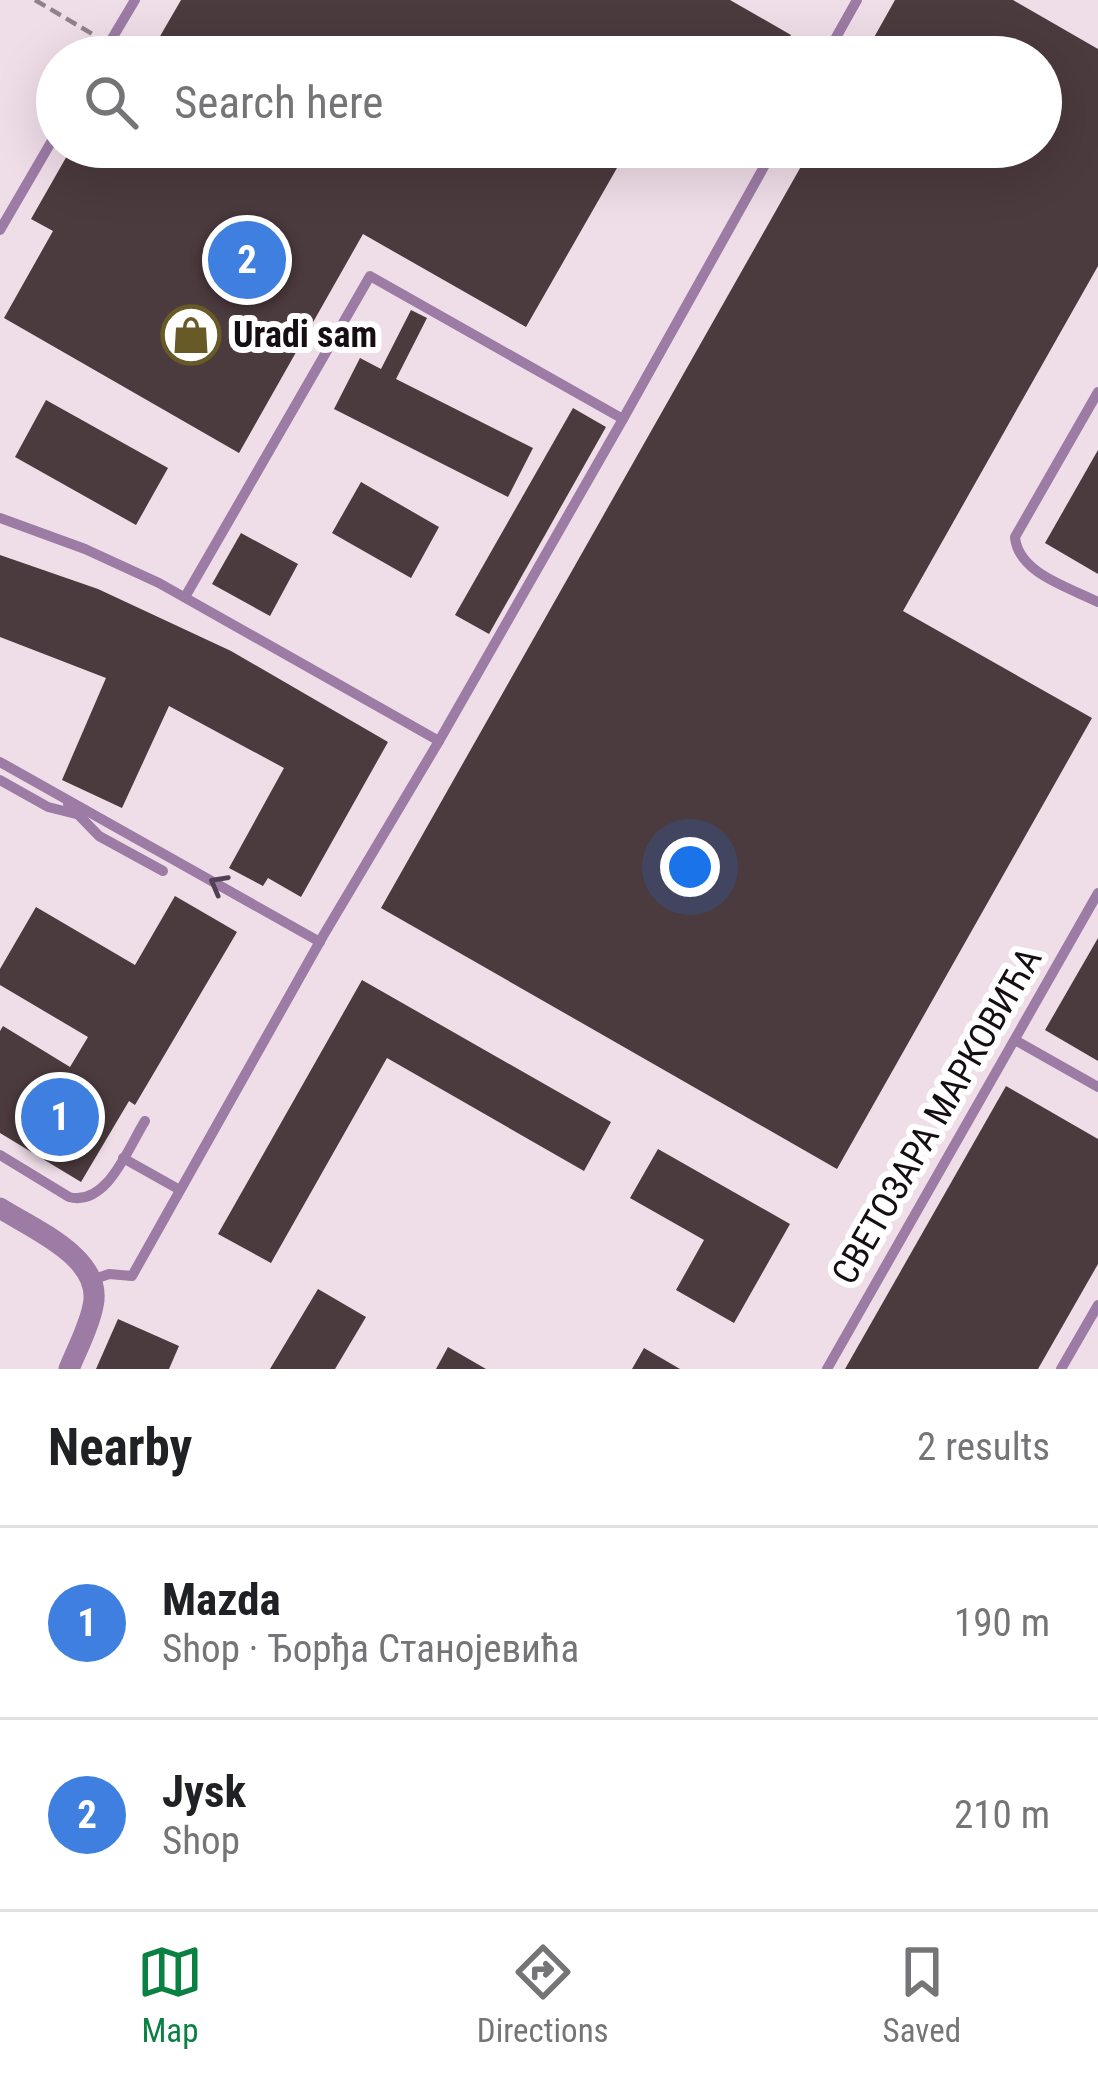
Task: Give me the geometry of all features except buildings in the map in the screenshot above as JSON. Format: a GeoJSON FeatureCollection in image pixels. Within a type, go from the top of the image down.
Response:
{"type":"FeatureCollection","features":[{"type":"Feature","properties":{"kind":"street"},"geometry":{"type":"LineString","coordinates":[[0,1208],[81,1262],[92,1280],[94,1305],[69,1369]]}},
{"type":"Feature","properties":{"kind":"lane"},"geometry":{"type":"LineString","coordinates":[[114,36],[135,0]]}},
{"type":"Feature","properties":{"kind":"lane"},"geometry":{"type":"LineString","coordinates":[[837,36],[857,0]]}},
{"type":"Feature","properties":{"kind":"lane"},"geometry":{"type":"LineString","coordinates":[[0,230],[36,168]]}},
{"type":"Feature","properties":{"kind":"lane"},"geometry":{"type":"LineString","coordinates":[[92,1280],[110,1274],[132,1276],[763,168]]}},
{"type":"Feature","properties":{"kind":"lane"},"geometry":{"type":"LineString","coordinates":[[185,597],[370,276],[623,419]]}},
{"type":"Feature","properties":{"kind":"lane"},"geometry":{"type":"LineString","coordinates":[[1098,392],[1015,536],[1016,552],[1028,566],[1098,602]]}},
{"type":"Feature","properties":{"kind":"lane"},"geometry":{"type":"LineString","coordinates":[[0,518],[85,548],[185,597],[440,741]]}},
{"type":"Feature","properties":{"kind":"lane"},"geometry":{"type":"LineString","coordinates":[[0,762],[320,942]]}},
{"type":"Feature","properties":{"kind":"lane"},"geometry":{"type":"LineString","coordinates":[[0,780],[48,807],[103,820]]}},
{"type":"Feature","properties":{"kind":"lane"},"geometry":{"type":"LineString","coordinates":[[61,796],[99,836],[163,871]]}},
{"type":"Feature","properties":{"kind":"lane","name":"СВЕТОЗАРА МАРКОВИЋА"},"geometry":{"type":"LineString","coordinates":[[827,1369],[1098,893]]}},
{"type":"Feature","properties":{"kind":"lane"},"geometry":{"type":"LineString","coordinates":[[1015,1040],[1098,1087]]}},
{"type":"Feature","properties":{"kind":"lane"},"geometry":{"type":"LineString","coordinates":[[0,1155],[52,1188],[82,1200],[106,1185],[145,1121]]}},
{"type":"Feature","properties":{"kind":"lane"},"geometry":{"type":"LineString","coordinates":[[123,1158],[180,1190]]}},
{"type":"Feature","properties":{"kind":"lane"},"geometry":{"type":"LineString","coordinates":[[1060,1369],[1098,1305]]}},
{"type":"Feature","properties":{"kind":"path"},"geometry":{"type":"LineString","coordinates":[[34,0],[95,36]]}},
{"type":"Feature","properties":{"kind":"place","name":"Jysk"},"geometry":{"type":"Point","coordinates":[247,260]}},
{"type":"Feature","properties":{"kind":"place","name":"Uradi sam"},"geometry":{"type":"Point","coordinates":[191,335]}},
{"type":"Feature","properties":{"kind":"place","name":"Mazda"},"geometry":{"type":"Point","coordinates":[60,1117]}}]}
